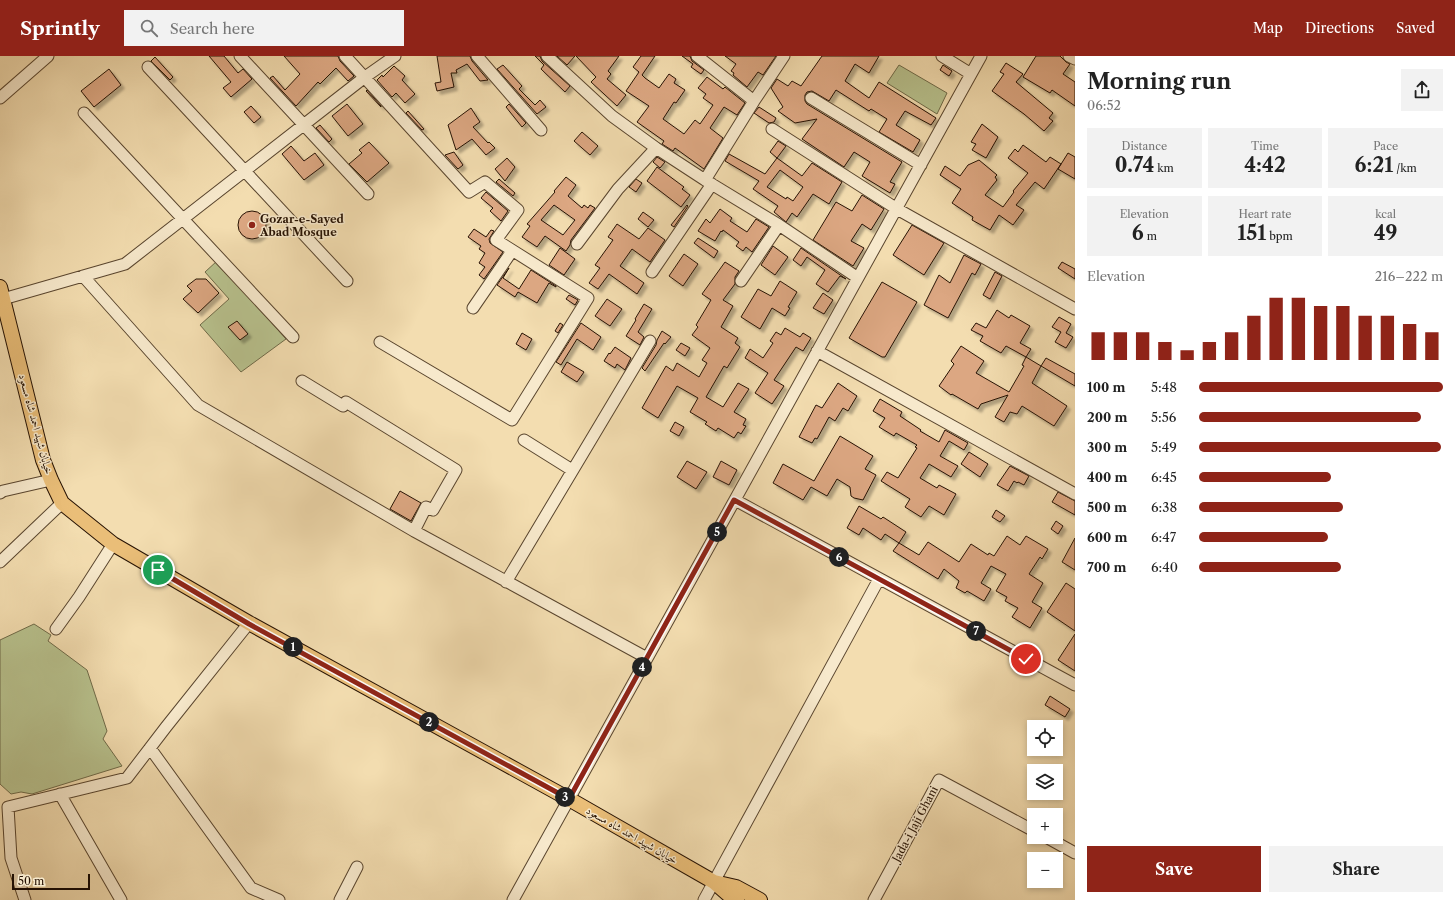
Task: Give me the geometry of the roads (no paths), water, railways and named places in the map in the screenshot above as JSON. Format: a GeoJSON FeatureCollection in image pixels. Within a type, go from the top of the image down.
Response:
{"type":"FeatureCollection","features":[{"type":"Feature","properties":{"kind":"main road","name":"خیابان شهید احمد شاه مسعود"},"geometry":{"type":"LineString","coordinates":[[2,293],[43,460],[62,503],[113,544],[249,624],[569,799],[714,882],[736,900]]}},
{"type":"Feature","properties":{"kind":"main road","name":"خیابان شهید احمد شاه مسعود"},"geometry":{"type":"LineString","coordinates":[[714,882],[736,887],[760,900]]}},
{"type":"Feature","properties":{"kind":"street"},"geometry":{"type":"LineString","coordinates":[[0,98],[48,56]]}},
{"type":"Feature","properties":{"kind":"street"},"geometry":{"type":"LineString","coordinates":[[240,56],[305,124],[368,194]]}},
{"type":"Feature","properties":{"kind":"street"},"geometry":{"type":"LineString","coordinates":[[345,56],[469,192],[485,182],[518,210],[496,240],[588,298],[512,420],[380,342]]}},
{"type":"Feature","properties":{"kind":"street"},"geometry":{"type":"LineString","coordinates":[[2,293],[83,276],[125,264],[365,77],[395,56]]}},
{"type":"Feature","properties":{"kind":"street"},"geometry":{"type":"LineString","coordinates":[[477,56],[541,130]]}},
{"type":"Feature","properties":{"kind":"street"},"geometry":{"type":"LineString","coordinates":[[546,56],[612,116],[656,148],[779,224],[858,278]]}},
{"type":"Feature","properties":{"kind":"street"},"geometry":{"type":"LineString","coordinates":[[696,56],[754,101]]}},
{"type":"Feature","properties":{"kind":"street"},"geometry":{"type":"LineString","coordinates":[[652,272],[709,182],[754,101],[784,56]]}},
{"type":"Feature","properties":{"kind":"street"},"geometry":{"type":"LineString","coordinates":[[942,56],[971,74]]}},
{"type":"Feature","properties":{"kind":"street"},"geometry":{"type":"LineString","coordinates":[[512,900],[982,56]]}},
{"type":"Feature","properties":{"kind":"street"},"geometry":{"type":"LineString","coordinates":[[1069,56],[1075,59]]}},
{"type":"Feature","properties":{"kind":"street"},"geometry":{"type":"LineString","coordinates":[[148,67],[244,172],[347,281]]}},
{"type":"Feature","properties":{"kind":"street"},"geometry":{"type":"LineString","coordinates":[[811,98],[921,165]]}},
{"type":"Feature","properties":{"kind":"street"},"geometry":{"type":"LineString","coordinates":[[84,113],[293,337]]}},
{"type":"Feature","properties":{"kind":"street"},"geometry":{"type":"LineString","coordinates":[[772,129],[897,209],[1075,309]]}},
{"type":"Feature","properties":{"kind":"street"},"geometry":{"type":"LineString","coordinates":[[577,244],[618,189],[656,148]]}},
{"type":"Feature","properties":{"kind":"street"},"geometry":{"type":"LineString","coordinates":[[742,281],[779,224]]}},
{"type":"Feature","properties":{"kind":"street"},"geometry":{"type":"LineString","coordinates":[[473,308],[512,251]]}},
{"type":"Feature","properties":{"kind":"street"},"geometry":{"type":"LineString","coordinates":[[83,276],[198,405],[414,531],[647,658]]}},
{"type":"Feature","properties":{"kind":"street"},"geometry":{"type":"LineString","coordinates":[[506,582],[650,341]]}},
{"type":"Feature","properties":{"kind":"street"},"geometry":{"type":"LineString","coordinates":[[818,351],[1075,494]]}},
{"type":"Feature","properties":{"kind":"street"},"geometry":{"type":"LineString","coordinates":[[302,381],[343,406],[346,402],[456,470],[433,510],[426,507],[414,531]]}},
{"type":"Feature","properties":{"kind":"street"},"geometry":{"type":"LineString","coordinates":[[524,440],[572,470]]}},
{"type":"Feature","properties":{"kind":"street"},"geometry":{"type":"LineString","coordinates":[[0,493],[51,480]]}},
{"type":"Feature","properties":{"kind":"street"},"geometry":{"type":"LineString","coordinates":[[734,500],[1075,685]]}},
{"type":"Feature","properties":{"kind":"street"},"geometry":{"type":"LineString","coordinates":[[0,562],[62,503]]}},
{"type":"Feature","properties":{"kind":"street"},"geometry":{"type":"LineString","coordinates":[[56,629],[80,597],[113,544]]}},
{"type":"Feature","properties":{"kind":"street"},"geometry":{"type":"LineString","coordinates":[[704,900],[879,579]]}},
{"type":"Feature","properties":{"kind":"street"},"geometry":{"type":"LineString","coordinates":[[25,900],[10,858],[8,807],[127,778],[249,624]]}},
{"type":"Feature","properties":{"kind":"street"},"geometry":{"type":"LineString","coordinates":[[150,748],[251,888],[279,900]]}},
{"type":"Feature","properties":{"kind":"street","name":"Jada-i Jaji Ghani"},"geometry":{"type":"LineString","coordinates":[[874,900],[939,780],[1027,827]]}},
{"type":"Feature","properties":{"kind":"street"},"geometry":{"type":"LineString","coordinates":[[60,794],[121,900]]}},
{"type":"Feature","properties":{"kind":"street"},"geometry":{"type":"LineString","coordinates":[[1059,844],[1075,853]]}},
{"type":"Feature","properties":{"kind":"street"},"geometry":{"type":"LineString","coordinates":[[340,900],[357,868]]}},
{"type":"Feature","properties":{"kind":"place","name":"Gozar-e-Sayed Abad Mosque"},"geometry":{"type":"Point","coordinates":[252,225]}}]}
